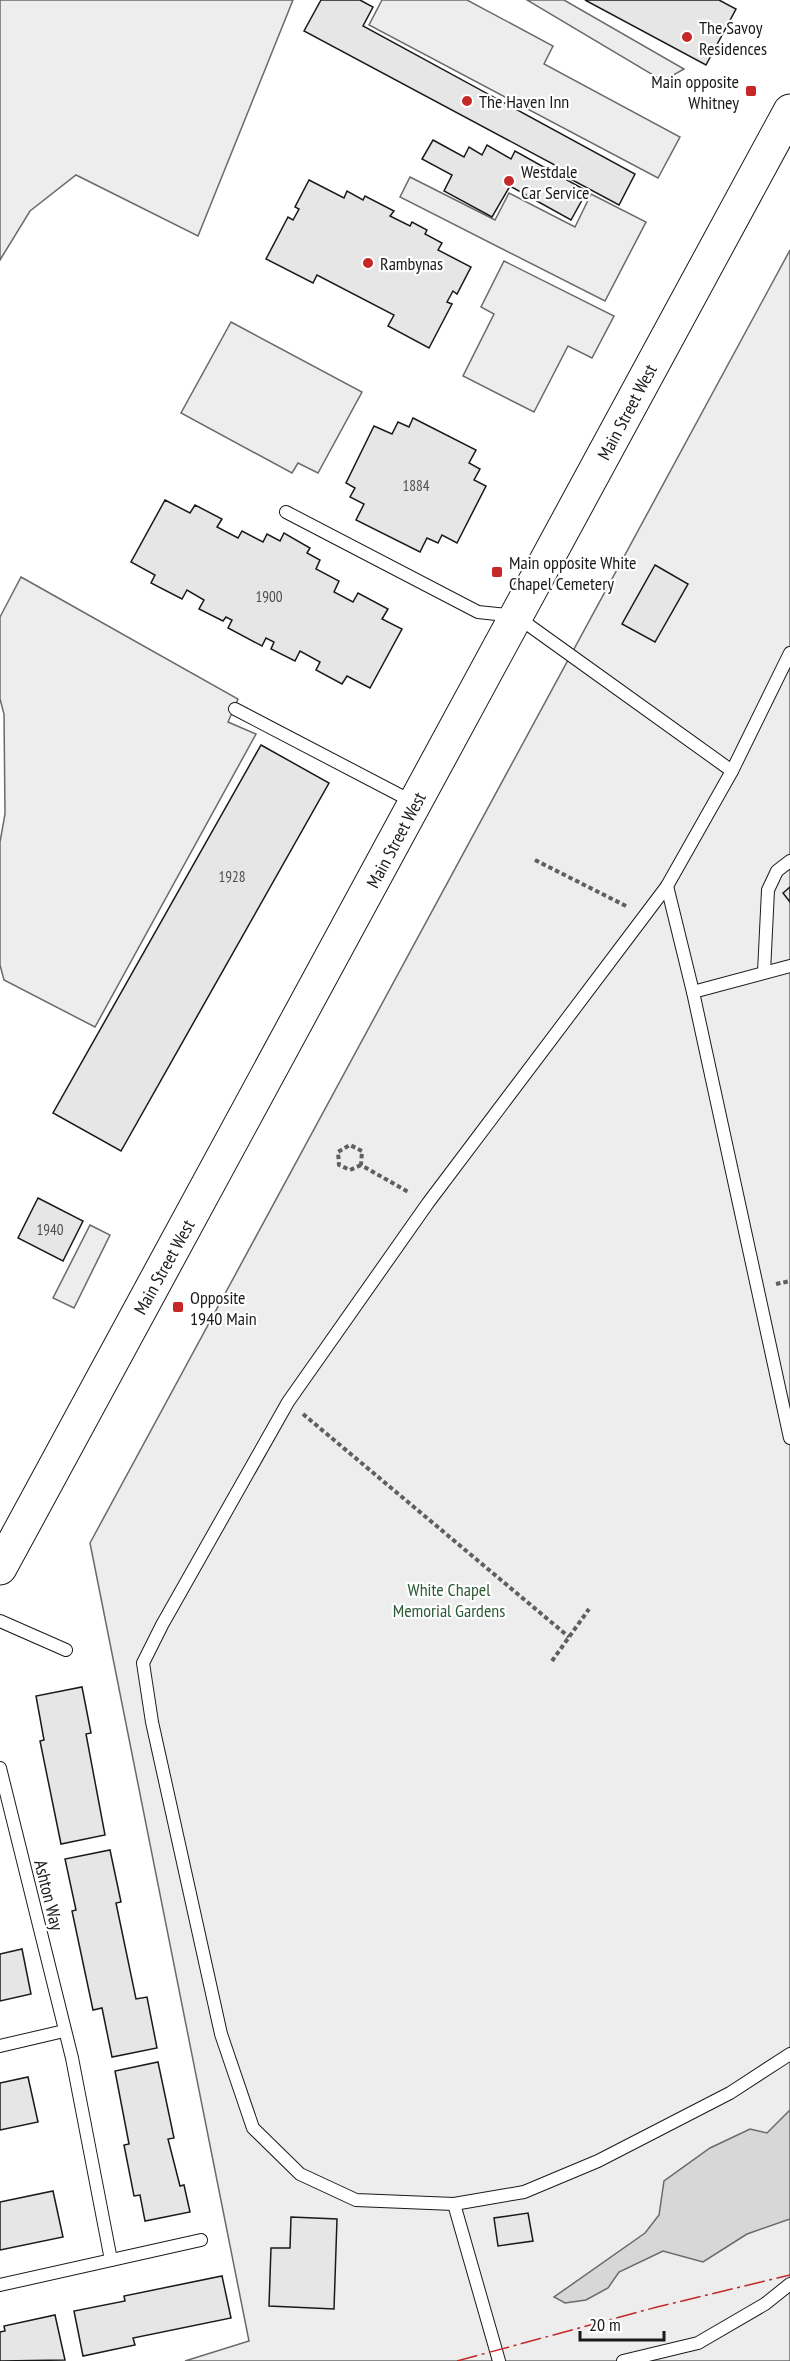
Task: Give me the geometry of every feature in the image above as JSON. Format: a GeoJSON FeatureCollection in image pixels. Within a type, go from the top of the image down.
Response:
{"type":"FeatureCollection","features":[{"type":"Feature","properties":{"kind":"main road","name":"Main Street West"},"geometry":{"type":"LineString","coordinates":[[0,1568],[790,111]]}},
{"type":"Feature","properties":{"kind":"lane"},"geometry":{"type":"LineString","coordinates":[[286,512],[478,612],[516,616],[732,771]]}},
{"type":"Feature","properties":{"kind":"lane"},"geometry":{"type":"LineString","coordinates":[[790,653],[732,771],[668,886],[428,1203],[288,1402],[162,1625],[143,1663],[152,1722],[221,2034],[254,2128],[300,2174],[356,2200],[454,2204],[524,2192],[598,2161],[730,2093],[790,2054]]}},
{"type":"Feature","properties":{"kind":"lane"},"geometry":{"type":"LineString","coordinates":[[235,709],[415,803]]}},
{"type":"Feature","properties":{"kind":"lane"},"geometry":{"type":"LineString","coordinates":[[764,972],[768,890],[777,871],[790,861]]}},
{"type":"Feature","properties":{"kind":"lane"},"geometry":{"type":"LineString","coordinates":[[668,886],[790,1438]]}},
{"type":"Feature","properties":{"kind":"lane"},"geometry":{"type":"LineString","coordinates":[[693,992],[790,966]]}},
{"type":"Feature","properties":{"kind":"lane"},"geometry":{"type":"LineString","coordinates":[[0,1621],[66,1650]]}},
{"type":"Feature","properties":{"kind":"lane","name":"Ashton Way"},"geometry":{"type":"LineString","coordinates":[[0,1768],[72,2058],[111,2260]]}},
{"type":"Feature","properties":{"kind":"lane"},"geometry":{"type":"LineString","coordinates":[[0,2046],[64,2031]]}},
{"type":"Feature","properties":{"kind":"lane"},"geometry":{"type":"LineString","coordinates":[[454,2204],[499,2361]]}},
{"type":"Feature","properties":{"kind":"lane"},"geometry":{"type":"LineString","coordinates":[[0,2285],[201,2240]]}},
{"type":"Feature","properties":{"kind":"lane"},"geometry":{"type":"LineString","coordinates":[[623,2361],[698,2343],[765,2304],[790,2284]]}},
{"type":"Feature","properties":{"kind":"path"},"geometry":{"type":"LineString","coordinates":[[535,860],[645,916]]}},
{"type":"Feature","properties":{"kind":"path"},"geometry":{"type":"LineString","coordinates":[[350,1145],[362,1151],[361,1165],[350,1170],[339,1165],[338,1152],[350,1145]]}},
{"type":"Feature","properties":{"kind":"path"},"geometry":{"type":"LineString","coordinates":[[361,1165],[428,1203]]}},
{"type":"Feature","properties":{"kind":"path"},"geometry":{"type":"LineString","coordinates":[[288,1402],[569,1637]]}},
{"type":"Feature","properties":{"kind":"path"},"geometry":{"type":"LineString","coordinates":[[552,1661],[589,1609]]}},
{"type":"Feature","properties":{"kind":"shaded area"},"geometry":{"type":"Polygon","coordinates":[[[0,0],[293,0],[198,236],[76,175],[30,211],[0,260],[0,0]]]}},
{"type":"Feature","properties":{"kind":"shaded area"},"geometry":{"type":"Polygon","coordinates":[[[382,0],[467,0],[553,46],[544,64],[680,137],[658,178],[369,25],[382,0]]]}},
{"type":"Feature","properties":{"kind":"shaded area"},"geometry":{"type":"Polygon","coordinates":[[[527,0],[564,0],[684,69],[663,81],[527,0]]]}},
{"type":"Feature","properties":{"kind":"shaded area"},"geometry":{"type":"Polygon","coordinates":[[[410,177],[495,220],[509,193],[575,227],[591,194],[646,222],[605,301],[400,197],[410,177]]]}},
{"type":"Feature","properties":{"kind":"shaded area","name":"White Chapel Memorial Gardens"},"geometry":{"type":"Polygon","coordinates":[[[790,250],[790,2361],[185,2361],[249,2341],[90,1543],[790,250]]]}},
{"type":"Feature","properties":{"kind":"shaded area"},"geometry":{"type":"Polygon","coordinates":[[[504,261],[614,316],[592,358],[568,346],[534,412],[463,376],[494,314],[481,307],[504,261]]]}},
{"type":"Feature","properties":{"kind":"shaded area"},"geometry":{"type":"Polygon","coordinates":[[[231,322],[362,392],[318,473],[298,463],[292,473],[181,413],[231,322]]]}},
{"type":"Feature","properties":{"kind":"shaded area"},"geometry":{"type":"Polygon","coordinates":[[[21,577],[238,699],[228,722],[256,734],[95,1027],[4,980],[0,965],[0,842],[5,814],[4,714],[0,699],[0,617],[21,577]]]}},
{"type":"Feature","properties":{"kind":"shaded area"},"geometry":{"type":"Polygon","coordinates":[[[90,1225],[110,1235],[74,1308],[53,1298],[90,1225]]]}},
{"type":"Feature","properties":{"kind":"shaded area"},"geometry":{"type":"Polygon","coordinates":[[[790,2110],[790,2219],[747,2234],[703,2262],[663,2251],[619,2272],[608,2288],[586,2300],[565,2303],[554,2297],[645,2233],[659,2215],[664,2181],[710,2148],[750,2129],[767,2133],[790,2110]]]}},
{"type":"Feature","properties":{"kind":"building","name":"The Haven Inn"},"geometry":{"type":"Polygon","coordinates":[[[321,0],[360,0],[373,7],[363,26],[635,174],[619,205],[563,175],[566,171],[304,31],[321,0]]]}},
{"type":"Feature","properties":{"kind":"building","name":"The Savoy Residences"},"geometry":{"type":"Polygon","coordinates":[[[585,0],[719,0],[736,9],[706,65],[585,0]]]}},
{"type":"Feature","properties":{"kind":"building","name":"Westdale Car Service"},"geometry":{"type":"Polygon","coordinates":[[[433,140],[464,157],[469,147],[482,155],[487,145],[511,159],[515,151],[587,191],[571,220],[510,186],[492,217],[444,191],[452,175],[422,159],[433,140]]]}},
{"type":"Feature","properties":{"kind":"building","name":"Rambynas"},"geometry":{"type":"Polygon","coordinates":[[[309,180],[344,198],[347,191],[363,200],[365,196],[394,211],[390,216],[410,226],[412,222],[427,230],[425,234],[442,243],[438,250],[471,267],[457,294],[453,291],[447,302],[452,304],[429,348],[388,326],[394,315],[317,275],[313,283],[266,259],[288,217],[293,220],[299,209],[295,207],[309,180]]]}},
{"type":"Feature","properties":{"kind":"building"},"geometry":{"type":"Polygon","coordinates":[[[413,418],[476,450],[469,463],[480,469],[474,480],[486,486],[457,543],[442,535],[438,543],[427,538],[420,552],[356,520],[364,504],[350,497],[355,488],[346,483],[374,426],[392,434],[398,422],[409,427],[413,418]]]}},
{"type":"Feature","properties":{"kind":"building"},"geometry":{"type":"Polygon","coordinates":[[[165,500],[190,513],[195,505],[222,519],[217,527],[238,538],[242,531],[263,542],[267,534],[280,541],[284,533],[310,548],[307,553],[320,560],[316,569],[339,581],[334,592],[353,602],[358,593],[388,609],[382,619],[402,629],[370,688],[347,676],[342,684],[316,670],[320,662],[300,651],[295,661],[271,649],[274,642],[266,638],[262,646],[228,628],[232,620],[226,617],[223,621],[199,609],[204,600],[187,590],[182,599],[151,583],[155,575],[131,562],[165,500]]]}},
{"type":"Feature","properties":{"kind":"building"},"geometry":{"type":"Polygon","coordinates":[[[655,565],[688,584],[655,642],[622,624],[655,565]]]}},
{"type":"Feature","properties":{"kind":"building"},"geometry":{"type":"Polygon","coordinates":[[[261,745],[329,783],[121,1151],[53,1113],[261,745]]]}},
{"type":"Feature","properties":{"kind":"building"},"geometry":{"type":"Polygon","coordinates":[[[790,887],[790,902],[783,893],[790,887]]]}},
{"type":"Feature","properties":{"kind":"building"},"geometry":{"type":"Polygon","coordinates":[[[38,1198],[83,1221],[63,1261],[18,1238],[38,1198]]]}},
{"type":"Feature","properties":{"kind":"building"},"geometry":{"type":"Polygon","coordinates":[[[82,1687],[91,1733],[86,1734],[105,1835],[61,1844],[40,1741],[44,1740],[36,1696],[82,1687]]]}},
{"type":"Feature","properties":{"kind":"building"},"geometry":{"type":"Polygon","coordinates":[[[110,1850],[121,1902],[116,1903],[136,1999],[147,1997],[157,2048],[112,2057],[102,2008],[93,2010],[72,1911],[76,1910],[65,1859],[110,1850]]]}},
{"type":"Feature","properties":{"kind":"building"},"geometry":{"type":"Polygon","coordinates":[[[22,1949],[31,1994],[0,2001],[0,1954],[22,1949]]]}},
{"type":"Feature","properties":{"kind":"building"},"geometry":{"type":"Polygon","coordinates":[[[158,2062],[174,2138],[168,2139],[180,2186],[184,2185],[190,2212],[145,2221],[140,2195],[134,2196],[124,2145],[129,2144],[115,2071],[158,2062]]]}},
{"type":"Feature","properties":{"kind":"building"},"geometry":{"type":"Polygon","coordinates":[[[28,2077],[38,2122],[0,2130],[0,2083],[28,2077]]]}},
{"type":"Feature","properties":{"kind":"building"},"geometry":{"type":"Polygon","coordinates":[[[53,2191],[63,2237],[0,2250],[0,2202],[53,2191]]]}},
{"type":"Feature","properties":{"kind":"building"},"geometry":{"type":"Polygon","coordinates":[[[528,2213],[533,2241],[498,2246],[494,2218],[528,2213]]]}},
{"type":"Feature","properties":{"kind":"building"},"geometry":{"type":"Polygon","coordinates":[[[291,2217],[337,2219],[334,2309],[269,2306],[271,2248],[290,2248],[291,2217]]]}},
{"type":"Feature","properties":{"kind":"building"},"geometry":{"type":"Polygon","coordinates":[[[222,2276],[231,2318],[133,2338],[135,2345],[83,2356],[74,2311],[125,2301],[124,2296],[222,2276]]]}},
{"type":"Feature","properties":{"kind":"building"},"geometry":{"type":"Polygon","coordinates":[[[55,2315],[65,2360],[0,2361],[0,2332],[5,2331],[4,2326],[55,2315]]]}},
{"type":"Feature","properties":{"kind":"power"},"geometry":{"type":"LineString","coordinates":[[457,2361],[657,2307],[790,2275]]}},
{"type":"Feature","properties":{"kind":"place","name":"The Savoy Residences"},"geometry":{"type":"Point","coordinates":[687,37]}},
{"type":"Feature","properties":{"kind":"place","name":"Main opposite Whitney"},"geometry":{"type":"Point","coordinates":[751,91]}},
{"type":"Feature","properties":{"kind":"place","name":"The Haven Inn"},"geometry":{"type":"Point","coordinates":[467,101]}},
{"type":"Feature","properties":{"kind":"place","name":"Westdale Car Service"},"geometry":{"type":"Point","coordinates":[509,181]}},
{"type":"Feature","properties":{"kind":"place","name":"Rambynas"},"geometry":{"type":"Point","coordinates":[368,263]}},
{"type":"Feature","properties":{"kind":"place","name":"Main opposite White Chapel Cemetery"},"geometry":{"type":"Point","coordinates":[497,572]}},
{"type":"Feature","properties":{"kind":"place","name":"Opposite 1940 Main"},"geometry":{"type":"Point","coordinates":[178,1307]}}]}
